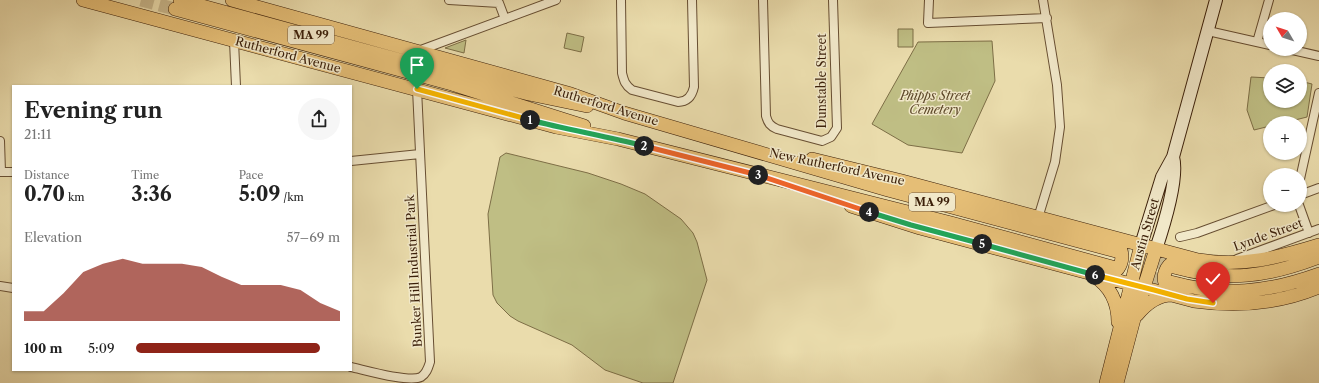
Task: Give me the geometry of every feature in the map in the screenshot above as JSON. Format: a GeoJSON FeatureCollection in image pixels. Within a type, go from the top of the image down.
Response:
{"type":"FeatureCollection","features":[{"type":"Feature","properties":{"kind":"main road","name":"Rutherford Avenue"},"geometry":{"type":"LineString","coordinates":[[83,0],[556,127],[618,138],[749,172]]}},
{"type":"Feature","properties":{"kind":"main road","name":"Rutherford Avenue"},"geometry":{"type":"LineString","coordinates":[[234,0],[571,94],[624,113],[749,148]]}},
{"type":"Feature","properties":{"kind":"main road","name":"Austin Street"},"geometry":{"type":"LineString","coordinates":[[1112,378],[1118,335],[1141,245],[1162,177],[1173,157],[1216,0]]}},
{"type":"Feature","properties":{"kind":"main road","name":"MA 99"},"geometry":{"type":"LineString","coordinates":[[178,5],[571,104],[624,113]]}},
{"type":"Feature","properties":{"kind":"main road","name":"MA 99"},"geometry":{"type":"LineString","coordinates":[[178,5],[452,84],[554,115],[618,138]]}},
{"type":"Feature","properties":{"kind":"main road","name":"New Rutherford Avenue"},"geometry":{"type":"LineString","coordinates":[[749,148],[833,164],[909,182],[1190,259],[1211,262],[1245,263],[1266,260],[1319,245]]}},
{"type":"Feature","properties":{"kind":"main road","name":"New Rutherford Avenue"},"geometry":{"type":"LineString","coordinates":[[749,148],[894,192],[1116,252]]}},
{"type":"Feature","properties":{"kind":"main road","name":"Austin Street"},"geometry":{"type":"LineString","coordinates":[[1112,378],[1134,319],[1163,228],[1174,179],[1175,168],[1173,157]]}},
{"type":"Feature","properties":{"kind":"main road","name":"New Rutherford Avenue"},"geometry":{"type":"LineString","coordinates":[[749,172],[951,223],[1112,267]]}},
{"type":"Feature","properties":{"kind":"main road","name":"New Rutherford Avenue"},"geometry":{"type":"LineString","coordinates":[[749,172],[911,225],[1087,273],[1208,303],[1252,303],[1293,296],[1319,287]]}},
{"type":"Feature","properties":{"kind":"main road"},"geometry":{"type":"LineString","coordinates":[[1102,276],[1110,275],[1116,271],[1122,259],[1120,247],[1111,237]]}},
{"type":"Feature","properties":{"kind":"main road"},"geometry":{"type":"LineString","coordinates":[[1174,267],[1207,274],[1243,276],[1278,271],[1319,257]]}},
{"type":"Feature","properties":{"kind":"main road"},"geometry":{"type":"LineString","coordinates":[[1174,295],[1169,291],[1165,283],[1165,270],[1174,261],[1190,259]]}},
{"type":"Feature","properties":{"kind":"main road"},"geometry":{"type":"LineString","coordinates":[[1087,273],[1103,283],[1113,296],[1118,313],[1118,335]]}},
{"type":"Feature","properties":{"kind":"main road"},"geometry":{"type":"LineString","coordinates":[[1170,282],[1213,291],[1248,291],[1284,286],[1319,274]]}},
{"type":"Feature","properties":{"kind":"main road"},"geometry":{"type":"LineString","coordinates":[[1134,319],[1142,308],[1152,301],[1166,295],[1174,295]]}},
{"type":"Feature","properties":{"kind":"street"},"geometry":{"type":"LineString","coordinates":[[449,0],[498,3],[505,19]]}},
{"type":"Feature","properties":{"kind":"street"},"geometry":{"type":"LineString","coordinates":[[418,51],[556,0]]}},
{"type":"Feature","properties":{"kind":"street"},"geometry":{"type":"LineString","coordinates":[[621,0],[622,73],[624,82],[632,90],[678,102],[684,102],[689,98],[693,93],[694,87],[692,0]]}},
{"type":"Feature","properties":{"kind":"street","name":"Dunstable Street"},"geometry":{"type":"LineString","coordinates":[[763,0],[766,116],[768,122],[777,129],[822,141],[831,137],[836,128],[833,0]]}},
{"type":"Feature","properties":{"kind":"street"},"geometry":{"type":"LineString","coordinates":[[929,0],[928,23],[1047,18]]}},
{"type":"Feature","properties":{"kind":"street"},"geometry":{"type":"LineString","coordinates":[[1038,218],[1055,162],[1060,127],[1057,85],[1043,0]]}},
{"type":"Feature","properties":{"kind":"street"},"geometry":{"type":"LineString","coordinates":[[1257,42],[1269,0]]}},
{"type":"Feature","properties":{"kind":"street"},"geometry":{"type":"LineString","coordinates":[[1208,31],[1263,43]]}},
{"type":"Feature","properties":{"kind":"street"},"geometry":{"type":"LineString","coordinates":[[234,41],[236,85]]}},
{"type":"Feature","properties":{"kind":"street"},"geometry":{"type":"LineString","coordinates":[[1307,53],[1319,56]]}},
{"type":"Feature","properties":{"kind":"street","name":"Bunker Hill Industrial Park"},"geometry":{"type":"LineString","coordinates":[[352,367],[408,380],[420,378],[427,371],[430,362],[417,89]]}},
{"type":"Feature","properties":{"kind":"street"},"geometry":{"type":"LineString","coordinates":[[1302,168],[1319,93]]}},
{"type":"Feature","properties":{"kind":"street"},"geometry":{"type":"LineString","coordinates":[[0,141],[1,172],[12,172]]}},
{"type":"Feature","properties":{"kind":"street"},"geometry":{"type":"LineString","coordinates":[[352,161],[420,154]]}},
{"type":"Feature","properties":{"kind":"street"},"geometry":{"type":"LineString","coordinates":[[1307,192],[1319,188]]}},
{"type":"Feature","properties":{"kind":"street"},"geometry":{"type":"LineString","coordinates":[[1180,237],[1197,233],[1263,209]]}},
{"type":"Feature","properties":{"kind":"street"},"geometry":{"type":"LineString","coordinates":[[1302,212],[1309,233]]}},
{"type":"Feature","properties":{"kind":"street","name":"Lynde Street"},"geometry":{"type":"LineString","coordinates":[[1226,263],[1319,229]]}},
{"type":"Feature","properties":{"kind":"street"},"geometry":{"type":"LineString","coordinates":[[0,286],[12,288]]}},
{"type":"Feature","properties":{"kind":"green space"},"geometry":{"type":"Polygon","coordinates":[[[898,29],[913,29],[913,47],[898,47],[898,29]]]}},
{"type":"Feature","properties":{"kind":"green space"},"geometry":{"type":"Polygon","coordinates":[[[567,33],[584,37],[581,52],[564,48],[567,33]]]}},
{"type":"Feature","properties":{"kind":"green space"},"geometry":{"type":"Polygon","coordinates":[[[466,40],[464,53],[445,48],[466,40]]]}},
{"type":"Feature","properties":{"kind":"green space","name":"Phipps Street Cemetery"},"geometry":{"type":"Polygon","coordinates":[[[992,41],[995,81],[962,153],[908,145],[872,124],[918,42],[992,41]]]}},
{"type":"Feature","properties":{"kind":"green space"},"geometry":{"type":"Polygon","coordinates":[[[1251,77],[1263,78],[1263,108],[1307,108],[1307,83],[1312,84],[1307,117],[1263,116],[1263,128],[1254,130],[1247,110],[1251,77]]]}},
{"type":"Feature","properties":{"kind":"green space"},"geometry":{"type":"Polygon","coordinates":[[[506,153],[588,173],[645,194],[681,219],[693,233],[697,242],[707,280],[673,383],[643,383],[605,370],[572,345],[518,321],[510,316],[497,303],[493,295],[488,214],[500,157],[506,153]]]}},
{"type":"Feature","properties":{"kind":"tunnel"},"geometry":{"type":"LineString","coordinates":[[141,0],[175,9]]}},
{"type":"Feature","properties":{"kind":"tunnel"},"geometry":{"type":"LineString","coordinates":[[1116,251],[1174,267]]}},
{"type":"Feature","properties":{"kind":"tunnel"},"geometry":{"type":"LineString","coordinates":[[1112,267],[1170,282]]}},
{"type":"Feature","properties":{"kind":"route"},"geometry":{"type":"LineString","coordinates":[[417,89],[556,127],[618,138],[636,144],[749,172],[920,228],[1187,299],[1213,303]]}}]}
